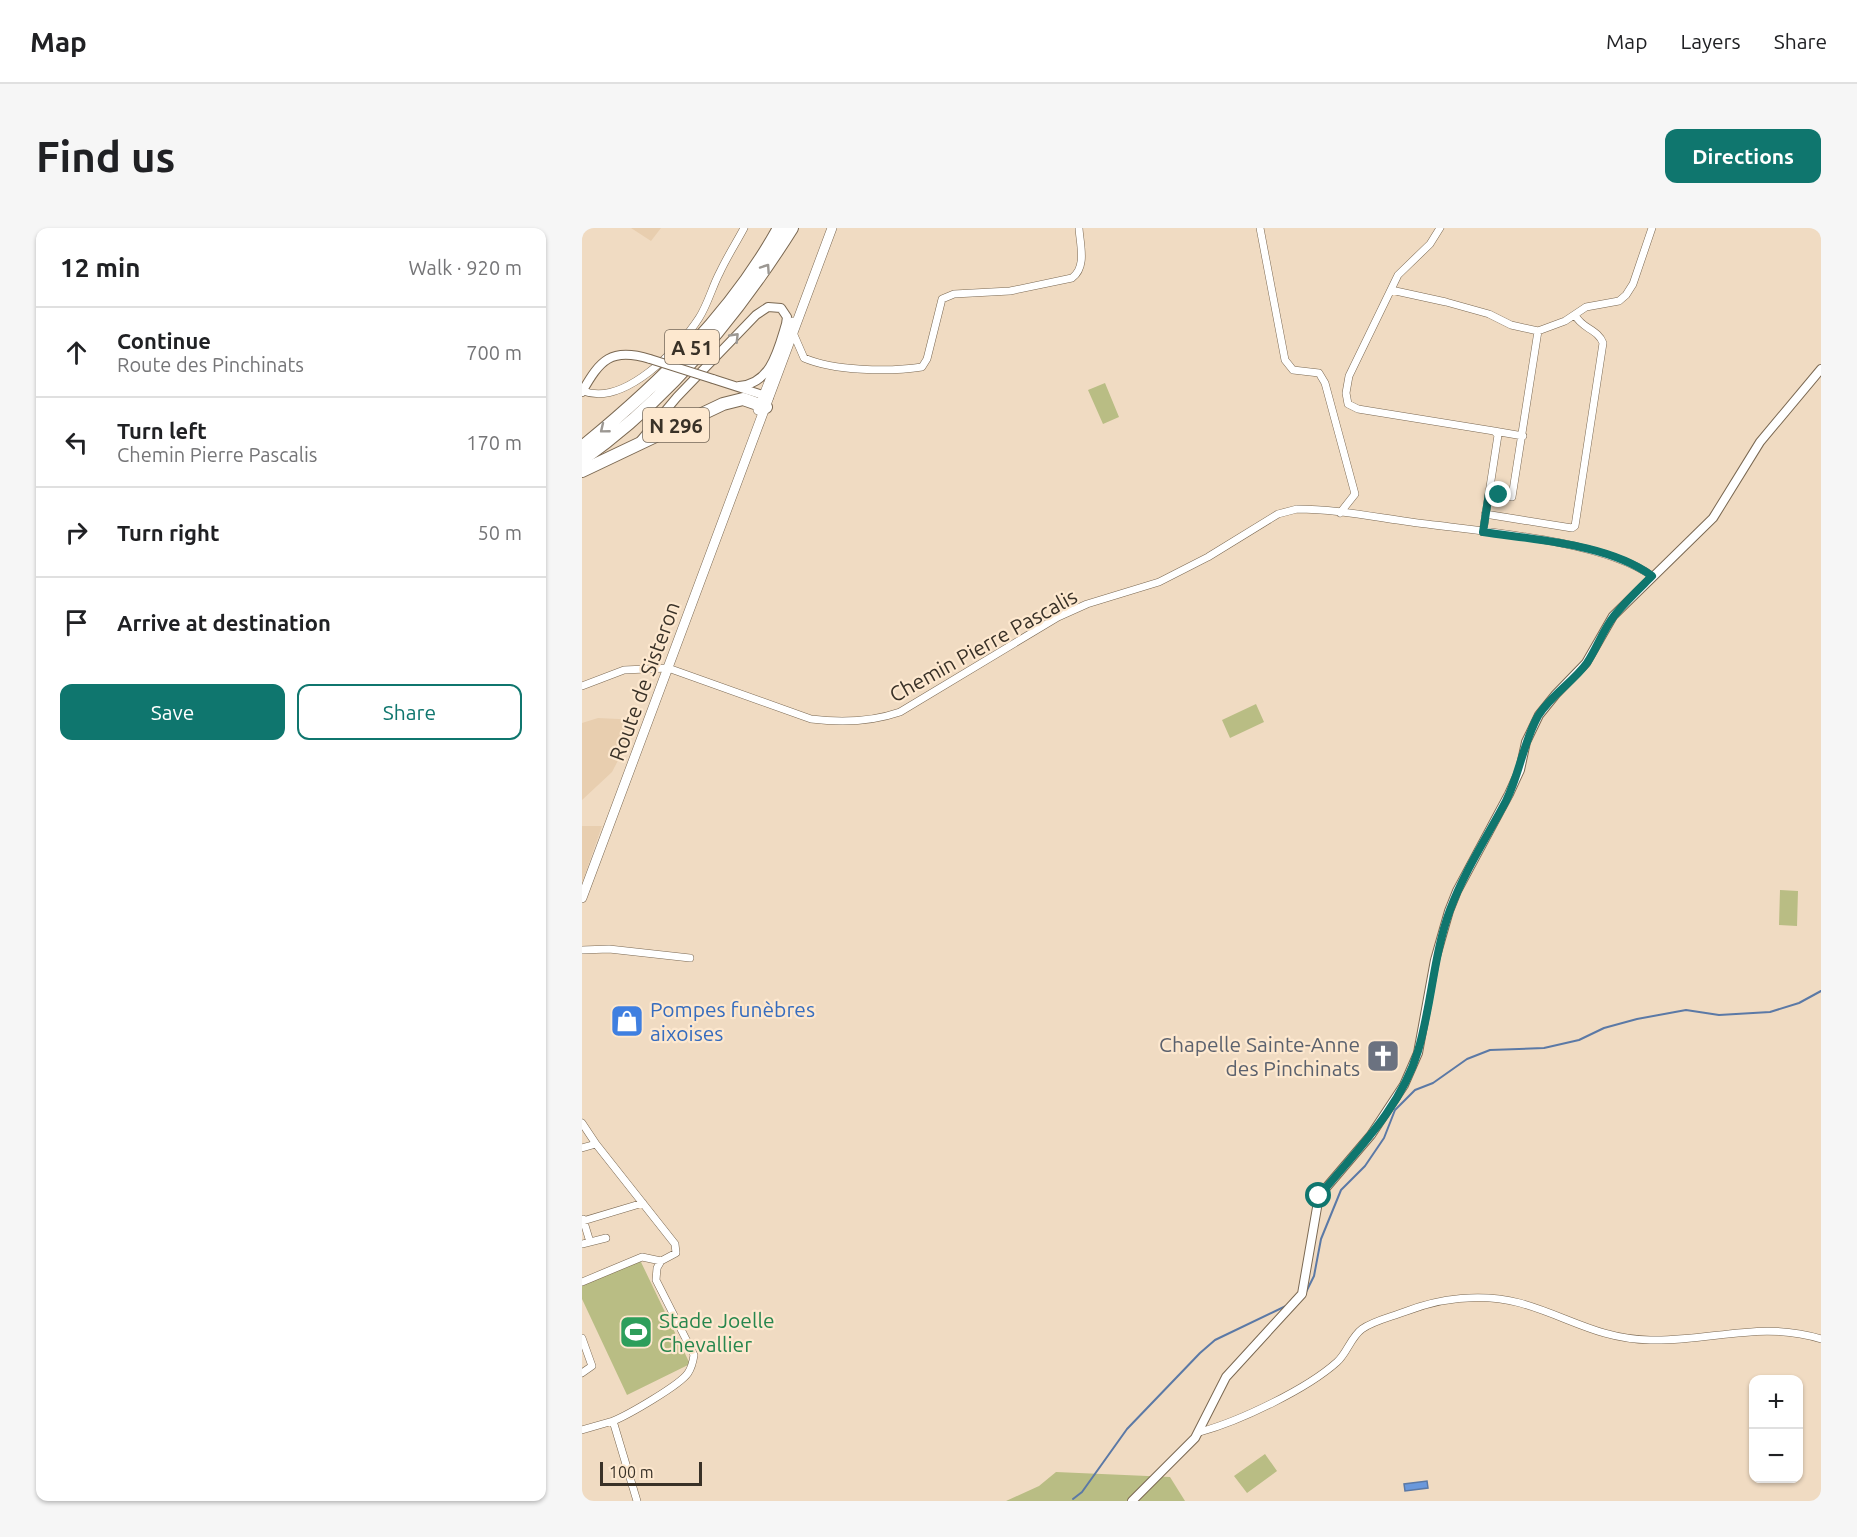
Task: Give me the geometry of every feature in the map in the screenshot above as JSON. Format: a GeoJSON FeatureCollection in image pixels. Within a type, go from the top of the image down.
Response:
{"type":"FeatureCollection","features":[{"type":"Feature","properties":{"kind":"highway","name":"A 51"},"geometry":{"type":"LineString","coordinates":[[582,447],[633,405],[692,347],[747,277],[779,228]]}},
{"type":"Feature","properties":{"kind":"highway","name":"A 51"},"geometry":{"type":"LineString","coordinates":[[582,460],[644,409],[702,353],[764,273],[792,228]]}},
{"type":"Feature","properties":{"kind":"highway","name":"N 296"},"geometry":{"type":"LineString","coordinates":[[582,471],[638,442],[733,401],[748,399],[765,401]]}},
{"type":"Feature","properties":{"kind":"main road","name":"Route de Sisteron"},"geometry":{"type":"LineString","coordinates":[[765,401],[794,335],[832,228]]}},
{"type":"Feature","properties":{"kind":"main road","name":"Route de Sisteron"},"geometry":{"type":"LineString","coordinates":[[582,898],[740,476],[787,334],[811,284]]}},
{"type":"Feature","properties":{"kind":"street"},"geometry":{"type":"LineString","coordinates":[[744,228],[719,273],[700,317],[669,354],[634,382],[615,392],[594,395],[582,392],[596,368],[610,357],[628,354],[650,358],[713,379],[739,386],[765,401]]}},
{"type":"Feature","properties":{"kind":"street"},"geometry":{"type":"LineString","coordinates":[[794,335],[804,358],[819,364],[902,370],[922,367],[927,359],[942,299],[954,294],[1010,291],[1072,278],[1078,274],[1082,264],[1079,228]]}},
{"type":"Feature","properties":{"kind":"street"},"geometry":{"type":"LineString","coordinates":[[1260,228],[1285,360],[1293,370],[1319,373],[1325,383],[1355,494],[1340,513]]}},
{"type":"Feature","properties":{"kind":"street"},"geometry":{"type":"LineString","coordinates":[[1440,228],[1430,244],[1398,275],[1349,376],[1346,393],[1348,404],[1358,409],[1523,436]]}},
{"type":"Feature","properties":{"kind":"street"},"geometry":{"type":"LineString","coordinates":[[1391,290],[1457,305],[1489,314],[1511,325],[1538,331],[1593,305],[1619,300],[1626,295],[1652,228]]}},
{"type":"Feature","properties":{"kind":"street"},"geometry":{"type":"LineString","coordinates":[[638,442],[756,315],[768,307],[781,308],[787,317],[786,324],[768,372],[756,382],[739,386]]}},
{"type":"Feature","properties":{"kind":"street"},"geometry":{"type":"LineString","coordinates":[[1485,514],[1572,528],[1575,526],[1603,343],[1598,333],[1583,326],[1575,315]]}},
{"type":"Feature","properties":{"kind":"street"},"geometry":{"type":"LineString","coordinates":[[1489,493],[1512,497],[1538,331]]}},
{"type":"Feature","properties":{"kind":"street"},"geometry":{"type":"LineString","coordinates":[[1132,1501],[1200,1432],[1226,1377],[1299,1298],[1307,1271],[1312,1223],[1319,1196],[1371,1135],[1404,1085],[1418,1053],[1435,960],[1449,911],[1457,891],[1509,794],[1520,770],[1526,742],[1539,715],[1587,663],[1613,616],[1713,518],[1766,433],[1821,369]]}},
{"type":"Feature","properties":{"kind":"street"},"geometry":{"type":"LineString","coordinates":[[1483,532],[1498,435],[1494,431]]}},
{"type":"Feature","properties":{"kind":"street","name":"Chemin Pierre Pascalis"},"geometry":{"type":"LineString","coordinates":[[668,668],[811,719],[830,722],[879,719],[900,712],[1058,617],[1087,604],[1159,582],[1208,557],[1278,514],[1297,509],[1483,532],[1607,554],[1638,566],[1652,576]]}},
{"type":"Feature","properties":{"kind":"street"},"geometry":{"type":"LineString","coordinates":[[582,686],[624,670],[668,668]]}},
{"type":"Feature","properties":{"kind":"street"},"geometry":{"type":"LineString","coordinates":[[582,950],[609,949],[690,958]]}},
{"type":"Feature","properties":{"kind":"street"},"geometry":{"type":"LineString","coordinates":[[582,1123],[675,1244],[676,1253],[661,1262],[657,1268],[656,1280],[694,1355],[693,1364],[687,1375],[626,1416],[582,1430]]}},
{"type":"Feature","properties":{"kind":"street"},"geometry":{"type":"LineString","coordinates":[[582,1148],[596,1144]]}},
{"type":"Feature","properties":{"kind":"street"},"geometry":{"type":"LineString","coordinates":[[606,1238],[586,1243],[583,1219],[643,1203]]}},
{"type":"Feature","properties":{"kind":"street"},"geometry":{"type":"LineString","coordinates":[[582,1282],[642,1257],[661,1262]]}},
{"type":"Feature","properties":{"kind":"street"},"geometry":{"type":"LineString","coordinates":[[1200,1432],[1227,1423],[1312,1380],[1340,1359],[1362,1329],[1420,1305],[1442,1300],[1486,1298],[1509,1301],[1594,1332],[1627,1338],[1660,1340],[1756,1330],[1795,1331],[1821,1339]]}},
{"type":"Feature","properties":{"kind":"street"},"geometry":{"type":"LineString","coordinates":[[582,1338],[592,1366],[582,1372]]}},
{"type":"Feature","properties":{"kind":"street"},"geometry":{"type":"LineString","coordinates":[[613,1421],[637,1501]]}},
{"type":"Feature","properties":{"kind":"shaded area"},"geometry":{"type":"Polygon","coordinates":[[[631,228],[661,228],[651,241],[631,228]]]}},
{"type":"Feature","properties":{"kind":"shaded area"},"geometry":{"type":"Polygon","coordinates":[[[598,718],[639,720],[612,772],[582,800],[582,723],[598,718]]]}},
{"type":"Feature","properties":{"kind":"shaded area"},"geometry":{"type":"Polygon","coordinates":[[[582,826],[602,826],[582,883],[582,826]]]}},
{"type":"Feature","properties":{"kind":"green space"},"geometry":{"type":"Polygon","coordinates":[[[1105,383],[1119,417],[1103,424],[1088,390],[1105,383]]]}},
{"type":"Feature","properties":{"kind":"green space"},"geometry":{"type":"Polygon","coordinates":[[[1256,704],[1264,722],[1230,738],[1222,720],[1256,704]]]}},
{"type":"Feature","properties":{"kind":"green space"},"geometry":{"type":"Polygon","coordinates":[[[1780,890],[1798,891],[1797,926],[1779,925],[1780,890]]]}},
{"type":"Feature","properties":{"kind":"green space","name":"Stade Joelle Chevallier"},"geometry":{"type":"Polygon","coordinates":[[[640,1260],[690,1364],[627,1395],[582,1299],[582,1286],[640,1260]]]}},
{"type":"Feature","properties":{"kind":"green space"},"geometry":{"type":"Polygon","coordinates":[[[1265,1454],[1277,1471],[1247,1493],[1234,1476],[1265,1454]]]}},
{"type":"Feature","properties":{"kind":"green space"},"geometry":{"type":"Polygon","coordinates":[[[1056,1472],[1170,1477],[1185,1501],[1006,1501],[1039,1486],[1056,1472]]]}},
{"type":"Feature","properties":{"kind":"water"},"geometry":{"type":"Polygon","coordinates":[[[1427,1481],[1428,1488],[1405,1491],[1404,1484],[1427,1481]]]}},
{"type":"Feature","properties":{"kind":"waterway"},"geometry":{"type":"LineString","coordinates":[[1303,1298],[1314,1276],[1321,1239],[1341,1190],[1365,1166],[1384,1138],[1395,1110],[1415,1090],[1433,1083],[1467,1059],[1490,1050],[1544,1048],[1579,1040],[1604,1028],[1637,1019],[1686,1010],[1719,1015],[1770,1012],[1799,1003],[1821,991]]}},
{"type":"Feature","properties":{"kind":"waterway"},"geometry":{"type":"LineString","coordinates":[[1073,1499],[1082,1492],[1127,1429],[1200,1353],[1215,1340],[1288,1305]]}},
{"type":"Feature","properties":{"kind":"place","name":"Pompes funèbres aixoises"},"geometry":{"type":"Point","coordinates":[627,1021]}},
{"type":"Feature","properties":{"kind":"place","name":"Chapelle Sainte-Anne des Pinchinats"},"geometry":{"type":"Point","coordinates":[1383,1056]}},
{"type":"Feature","properties":{"kind":"place","name":"Stade Joelle Chevallier"},"geometry":{"type":"Point","coordinates":[636,1332]}},
{"type":"Feature","properties":{"kind":"route"},"geometry":{"type":"LineString","coordinates":[[1319,1196],[1371,1135],[1404,1085],[1418,1053],[1427,1016],[1435,960],[1449,911],[1457,891],[1509,794],[1520,770],[1526,742],[1539,715],[1587,663],[1613,616],[1652,576],[1638,566],[1607,554],[1483,532],[1489,493],[1499,495]]}}]}
